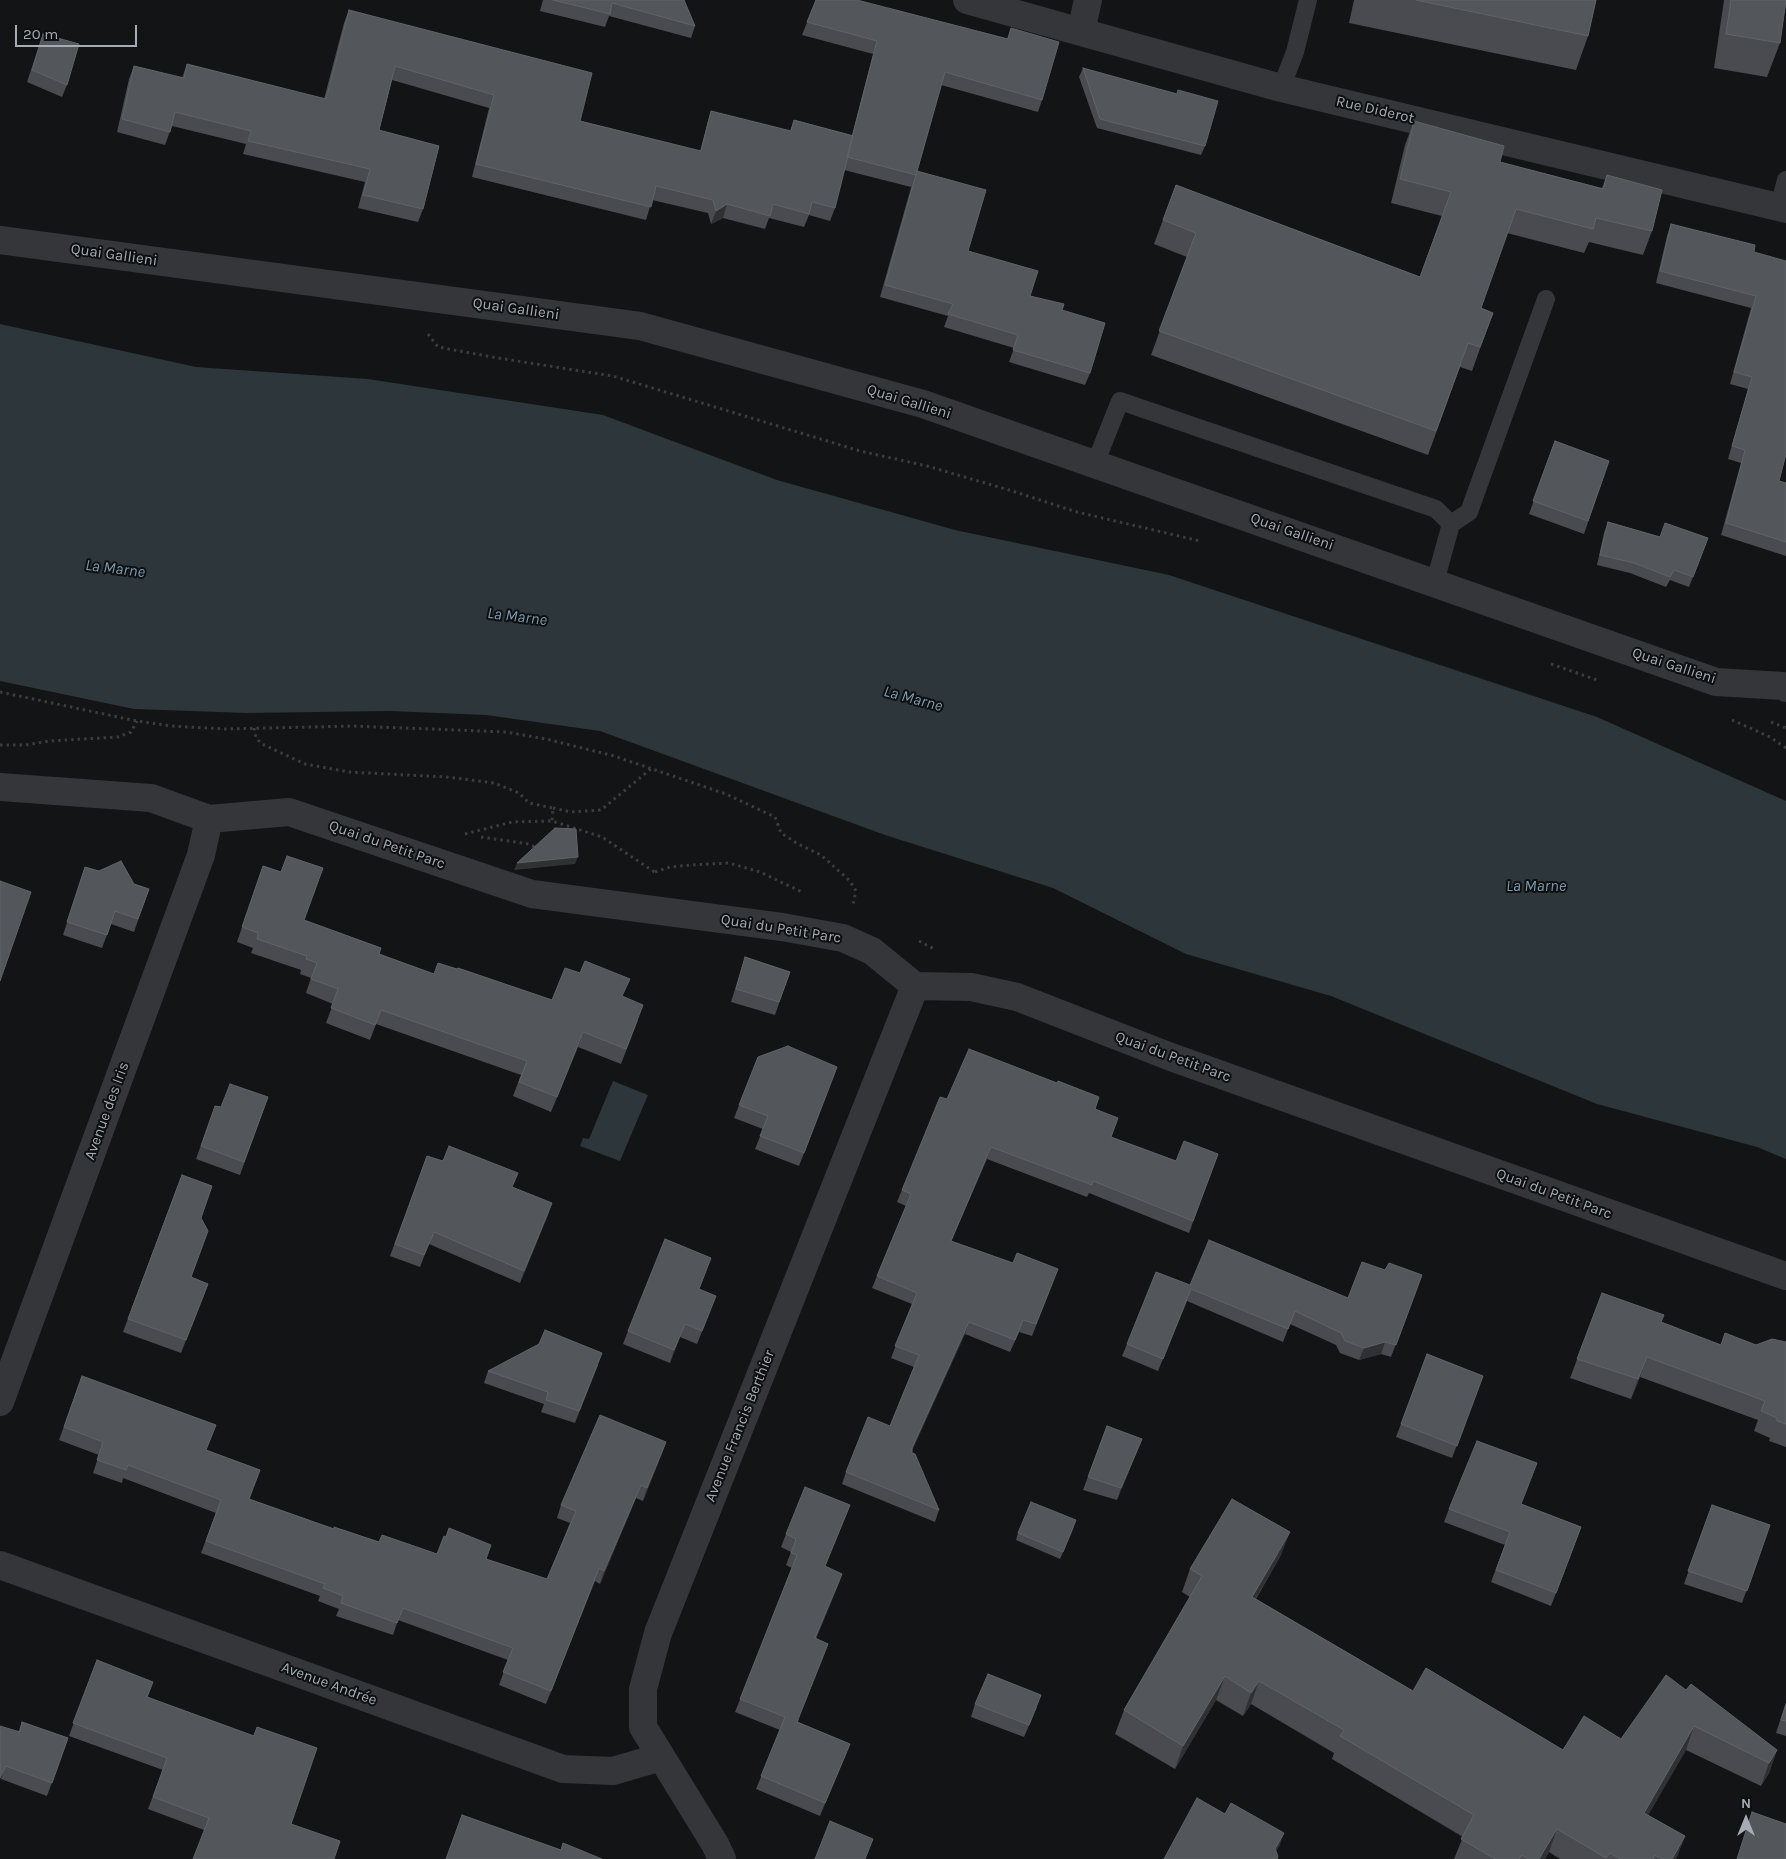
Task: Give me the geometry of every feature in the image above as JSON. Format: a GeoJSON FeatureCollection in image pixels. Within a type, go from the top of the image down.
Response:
{"type":"FeatureCollection","features":[{"type":"Feature","properties":{"kind":"street","name":"Rue Diderot"},"geometry":{"type":"LineString","coordinates":[[967,0],[1281,88],[1783,208]]}},
{"type":"Feature","properties":{"kind":"street"},"geometry":{"type":"LineString","coordinates":[[1081,31],[1088,0]]}},
{"type":"Feature","properties":{"kind":"street","name":"Quai Gallieni"},"geometry":{"type":"LineString","coordinates":[[0,240],[640,326],[923,404],[1716,682],[1785,683]]}},
{"type":"Feature","properties":{"kind":"street","name":"Quai du Petit Parc"},"geometry":{"type":"LineString","coordinates":[[0,787],[151,798],[209,818],[289,812],[532,894],[782,927],[843,938],[872,951],[915,986],[971,987],[1017,998],[1171,1057],[1786,1276]]}},
{"type":"Feature","properties":{"kind":"street","name":"Avenue des Iris"},"geometry":{"type":"LineString","coordinates":[[0,1402],[201,855],[209,818]]}},
{"type":"Feature","properties":{"kind":"street","name":"Avenue Francis Berthier"},"geometry":{"type":"LineString","coordinates":[[722,1859],[715,1844],[643,1727],[643,1689],[658,1632],[915,986]]}},
{"type":"Feature","properties":{"kind":"street","name":"Avenue Andrée"},"geometry":{"type":"LineString","coordinates":[[0,1565],[563,1770],[613,1771],[661,1756]]}},
{"type":"Feature","properties":{"kind":"lane"},"geometry":{"type":"LineString","coordinates":[[1281,88],[1295,52],[1308,0]]}},
{"type":"Feature","properties":{"kind":"lane"},"geometry":{"type":"LineString","coordinates":[[1783,208],[1786,180]]}},
{"type":"Feature","properties":{"kind":"lane"},"geometry":{"type":"LineString","coordinates":[[1434,582],[1451,524],[1468,512],[1546,299]]}},
{"type":"Feature","properties":{"kind":"lane"},"geometry":{"type":"LineString","coordinates":[[1095,464],[1120,401],[1436,510],[1451,524]]}},
{"type":"Feature","properties":{"kind":"path"},"geometry":{"type":"LineString","coordinates":[[421,329],[428,334],[438,347],[613,376],[860,451],[927,466],[1077,512],[1203,542]]}},
{"type":"Feature","properties":{"kind":"path"},"geometry":{"type":"LineString","coordinates":[[0,692],[137,721],[171,726],[225,729],[353,726],[506,732],[546,739],[614,756],[726,794],[775,816],[781,833],[821,855],[850,881],[856,891],[852,911]]}},
{"type":"Feature","properties":{"kind":"path"},"geometry":{"type":"LineString","coordinates":[[0,745],[26,745],[49,741],[118,737],[131,732],[137,721]]}},
{"type":"Feature","properties":{"kind":"path"},"geometry":{"type":"LineString","coordinates":[[1768,721],[1786,728]]}},
{"type":"Feature","properties":{"kind":"path"},"geometry":{"type":"LineString","coordinates":[[254,728],[256,738],[262,744],[305,764],[350,772],[448,776],[494,783],[519,793],[529,803],[572,812],[602,810],[652,768]]}},
{"type":"Feature","properties":{"kind":"path"},"geometry":{"type":"LineString","coordinates":[[552,821],[553,808]]}},
{"type":"Feature","properties":{"kind":"path"},"geometry":{"type":"LineString","coordinates":[[477,836],[528,844]]}},
{"type":"Feature","properties":{"kind":"path"},"geometry":{"type":"LineString","coordinates":[[654,872],[670,867],[730,863],[760,872],[803,893]]}},
{"type":"Feature","properties":{"kind":"water","name":"La Marne"},"geometry":{"type":"Polygon","coordinates":[[[0,324],[196,367],[368,379],[603,415],[777,480],[955,530],[1169,575],[1597,717],[1786,801],[1786,1159],[1757,1147],[1597,1104],[1331,996],[1186,954],[1053,888],[885,835],[600,731],[486,715],[390,711],[246,713],[134,709],[0,681],[0,324]]]}},
{"type":"Feature","properties":{"kind":"water"},"geometry":{"type":"Polygon","coordinates":[[[613,1081],[648,1095],[620,1161],[580,1146],[583,1138],[589,1139],[613,1081]]]}},
{"type":"Feature","properties":{"kind":"building"},"geometry":{"type":"Polygon","coordinates":[[[553,0],[684,0],[695,26],[612,3],[610,14],[553,0]]]}},
{"type":"Feature","properties":{"kind":"building"},"geometry":{"type":"Polygon","coordinates":[[[816,0],[857,0],[1008,39],[1011,28],[1059,42],[1042,100],[945,72],[916,175],[847,157],[877,41],[807,22],[816,0]]]}},
{"type":"Feature","properties":{"kind":"building"},"geometry":{"type":"Polygon","coordinates":[[[1416,0],[1596,0],[1588,36],[1416,0]]]}},
{"type":"Feature","properties":{"kind":"building"},"geometry":{"type":"Polygon","coordinates":[[[1731,0],[1786,0],[1780,43],[1726,34],[1731,0]]]}},
{"type":"Feature","properties":{"kind":"building"},"geometry":{"type":"Polygon","coordinates":[[[349,10],[592,73],[580,121],[701,151],[711,111],[791,131],[794,120],[853,136],[835,208],[812,202],[809,214],[773,204],[770,216],[727,204],[716,211],[713,200],[656,186],[651,207],[476,164],[494,95],[395,66],[379,130],[439,146],[423,209],[363,195],[370,169],[248,141],[251,131],[175,112],[170,132],[122,119],[134,66],[184,78],[187,64],[326,99],[349,10]]]}},
{"type":"Feature","properties":{"kind":"building"},"geometry":{"type":"Polygon","coordinates":[[[43,34],[79,44],[67,85],[32,70],[43,34]]]}},
{"type":"Feature","properties":{"kind":"building"},"geometry":{"type":"Polygon","coordinates":[[[1083,68],[1177,94],[1178,90],[1218,101],[1205,146],[1100,119],[1083,68]]]}},
{"type":"Feature","properties":{"kind":"building"},"geometry":{"type":"Polygon","coordinates":[[[1414,121],[1504,146],[1500,162],[1603,189],[1607,175],[1662,190],[1652,231],[1596,218],[1593,229],[1516,209],[1481,308],[1493,313],[1480,347],[1468,343],[1436,431],[1159,331],[1196,233],[1163,220],[1176,185],[1420,277],[1451,192],[1400,179],[1414,121]]]}},
{"type":"Feature","properties":{"kind":"building"},"geometry":{"type":"Polygon","coordinates":[[[917,171],[986,190],[968,251],[1038,271],[1030,296],[1064,304],[1062,310],[1105,323],[1090,373],[1013,350],[1018,335],[948,314],[953,304],[885,285],[917,171]]]}},
{"type":"Feature","properties":{"kind":"building"},"geometry":{"type":"Polygon","coordinates":[[[1671,224],[1755,245],[1754,252],[1786,261],[1786,454],[1779,481],[1786,483],[1786,542],[1726,523],[1745,450],[1732,446],[1752,377],[1734,372],[1756,296],[1660,271],[1671,224]]]}},
{"type":"Feature","properties":{"kind":"building"},"geometry":{"type":"Polygon","coordinates":[[[1555,441],[1609,461],[1588,521],[1533,501],[1555,441]]]}},
{"type":"Feature","properties":{"kind":"building"},"geometry":{"type":"Polygon","coordinates":[[[1608,522],[1660,537],[1665,523],[1708,538],[1693,577],[1674,570],[1670,577],[1634,563],[1600,555],[1608,522]]]}},
{"type":"Feature","properties":{"kind":"building"},"geometry":{"type":"Polygon","coordinates":[[[555,828],[576,829],[578,857],[517,863],[555,828]]]}},
{"type":"Feature","properties":{"kind":"building"},"geometry":{"type":"Polygon","coordinates":[[[287,856],[323,868],[304,920],[381,948],[379,954],[434,974],[438,963],[552,1000],[565,968],[580,973],[585,961],[630,979],[622,996],[643,1005],[626,1049],[583,1032],[557,1097],[519,1082],[527,1061],[381,1010],[375,1025],[331,1008],[338,989],[311,979],[317,963],[306,959],[307,956],[257,939],[258,933],[242,927],[263,866],[281,872],[287,856]]]}},
{"type":"Feature","properties":{"kind":"building"},"geometry":{"type":"Polygon","coordinates":[[[121,861],[134,884],[149,889],[138,919],[115,911],[107,935],[67,922],[85,867],[99,871],[121,861]]]}},
{"type":"Feature","properties":{"kind":"building"},"geometry":{"type":"Polygon","coordinates":[[[0,881],[31,892],[0,981],[0,881]]]}},
{"type":"Feature","properties":{"kind":"building"},"geometry":{"type":"Polygon","coordinates":[[[745,957],[790,972],[779,1002],[736,989],[745,957]]]}},
{"type":"Feature","properties":{"kind":"building"},"geometry":{"type":"Polygon","coordinates":[[[788,1046],[837,1067],[804,1153],[760,1136],[768,1116],[739,1105],[758,1057],[788,1046]]]}},
{"type":"Feature","properties":{"kind":"building"},"geometry":{"type":"Polygon","coordinates":[[[969,1049],[1099,1097],[1095,1109],[1118,1118],[1111,1137],[1176,1161],[1184,1141],[1218,1154],[1193,1221],[1093,1181],[1092,1185],[991,1147],[951,1241],[1013,1263],[1017,1253],[1058,1269],[1036,1324],[1023,1320],[1015,1340],[969,1322],[912,1448],[912,1453],[915,1454],[939,1510],[846,1472],[868,1417],[890,1426],[919,1355],[895,1346],[917,1293],[877,1276],[911,1194],[902,1190],[940,1097],[947,1099],[969,1049]]]}},
{"type":"Feature","properties":{"kind":"building"},"geometry":{"type":"Polygon","coordinates":[[[230,1084],[268,1097],[244,1162],[201,1146],[215,1106],[221,1107],[230,1084]]]}},
{"type":"Feature","properties":{"kind":"building"},"geometry":{"type":"Polygon","coordinates":[[[449,1146],[518,1173],[512,1187],[552,1203],[524,1271],[434,1232],[424,1255],[395,1244],[427,1156],[443,1161],[449,1146]]]}},
{"type":"Feature","properties":{"kind":"building"},"geometry":{"type":"Polygon","coordinates":[[[182,1175],[212,1186],[201,1218],[208,1231],[191,1277],[208,1284],[186,1340],[128,1319],[182,1175]]]}},
{"type":"Feature","properties":{"kind":"building"},"geometry":{"type":"Polygon","coordinates":[[[665,1239],[711,1258],[699,1289],[716,1296],[702,1331],[685,1324],[674,1350],[628,1331],[665,1239]]]}},
{"type":"Feature","properties":{"kind":"building"},"geometry":{"type":"Polygon","coordinates":[[[1209,1240],[1348,1298],[1362,1262],[1385,1270],[1389,1263],[1422,1275],[1396,1345],[1385,1342],[1364,1348],[1345,1341],[1341,1333],[1295,1311],[1288,1329],[1191,1289],[1163,1359],[1127,1344],[1156,1272],[1190,1285],[1209,1240]]]}},
{"type":"Feature","properties":{"kind":"building"},"geometry":{"type":"Polygon","coordinates":[[[1602,1293],[1664,1315],[1661,1322],[1721,1345],[1725,1333],[1756,1345],[1772,1339],[1786,1342],[1786,1424],[1761,1411],[1765,1401],[1647,1357],[1638,1379],[1577,1359],[1602,1293]]]}},
{"type":"Feature","properties":{"kind":"building"},"geometry":{"type":"Polygon","coordinates":[[[545,1330],[602,1353],[579,1411],[546,1400],[548,1392],[488,1371],[539,1344],[545,1330]]]}},
{"type":"Feature","properties":{"kind":"building"},"geometry":{"type":"Polygon","coordinates":[[[1427,1354],[1483,1376],[1457,1446],[1401,1424],[1427,1354]]]}},
{"type":"Feature","properties":{"kind":"building"},"geometry":{"type":"Polygon","coordinates":[[[82,1376],[216,1425],[206,1450],[260,1470],[249,1499],[334,1529],[334,1527],[379,1542],[382,1535],[437,1554],[449,1528],[491,1545],[486,1559],[547,1579],[576,1511],[561,1505],[600,1415],[666,1442],[647,1488],[641,1485],[604,1571],[599,1568],[551,1691],[503,1672],[513,1648],[403,1608],[397,1623],[341,1603],[343,1596],[323,1588],[325,1584],[206,1541],[221,1500],[128,1465],[126,1470],[97,1460],[103,1442],[64,1427],[82,1376]]]}},
{"type":"Feature","properties":{"kind":"building"},"geometry":{"type":"Polygon","coordinates":[[[1107,1426],[1142,1439],[1121,1488],[1088,1477],[1107,1426]]]}},
{"type":"Feature","properties":{"kind":"building"},"geometry":{"type":"Polygon","coordinates":[[[1477,1441],[1537,1463],[1521,1504],[1581,1527],[1556,1593],[1496,1570],[1510,1532],[1449,1509],[1477,1441]]]}},
{"type":"Feature","properties":{"kind":"building"},"geometry":{"type":"Polygon","coordinates":[[[805,1487],[850,1505],[825,1566],[842,1574],[815,1638],[828,1644],[797,1722],[850,1744],[825,1803],[761,1776],[785,1717],[740,1699],[797,1555],[791,1553],[796,1539],[786,1534],[805,1487]]]}},
{"type":"Feature","properties":{"kind":"building"},"geometry":{"type":"Polygon","coordinates":[[[1232,1499],[1290,1532],[1252,1597],[1413,1691],[1426,1668],[1563,1750],[1584,1716],[1621,1739],[1666,1675],[1686,1690],[1691,1684],[1777,1750],[1769,1763],[1694,1726],[1644,1813],[1685,1836],[1672,1859],[1662,1859],[1655,1855],[1653,1859],[1620,1859],[1610,1853],[1606,1858],[1557,1829],[1539,1859],[1528,1859],[1522,1855],[1519,1859],[1495,1859],[1461,1839],[1474,1815],[1340,1736],[1344,1730],[1259,1681],[1251,1693],[1225,1676],[1183,1746],[1124,1710],[1202,1576],[1190,1569],[1232,1499]]]}},
{"type":"Feature","properties":{"kind":"building"},"geometry":{"type":"Polygon","coordinates":[[[1031,1502],[1076,1520],[1063,1552],[1018,1533],[1031,1502]]]}},
{"type":"Feature","properties":{"kind":"building"},"geometry":{"type":"Polygon","coordinates":[[[1712,1505],[1770,1525],[1747,1591],[1688,1571],[1712,1505]]]}},
{"type":"Feature","properties":{"kind":"building"},"geometry":{"type":"Polygon","coordinates":[[[97,1660],[153,1682],[147,1697],[254,1736],[257,1727],[317,1748],[291,1824],[340,1841],[334,1859],[193,1859],[209,1818],[153,1797],[167,1758],[73,1723],[97,1660]]]}},
{"type":"Feature","properties":{"kind":"building"},"geometry":{"type":"Polygon","coordinates":[[[988,1674],[1041,1695],[1029,1725],[975,1704],[988,1674]]]}},
{"type":"Feature","properties":{"kind":"building"},"geometry":{"type":"Polygon","coordinates":[[[1786,1704],[1786,1721],[1781,1720],[1786,1704]]]}},
{"type":"Feature","properties":{"kind":"building"},"geometry":{"type":"Polygon","coordinates":[[[22,1722],[68,1738],[52,1783],[6,1766],[0,1778],[0,1726],[20,1732],[22,1722]]]}},
{"type":"Feature","properties":{"kind":"building"},"geometry":{"type":"Polygon","coordinates":[[[1197,1798],[1225,1814],[1231,1803],[1284,1833],[1275,1849],[1278,1856],[1277,1859],[1164,1859],[1197,1798]]]}},
{"type":"Feature","properties":{"kind":"building"},"geometry":{"type":"Polygon","coordinates":[[[1752,1812],[1786,1824],[1786,1859],[1737,1859],[1752,1812]]]}},
{"type":"Feature","properties":{"kind":"building"},"geometry":{"type":"Polygon","coordinates":[[[462,1815],[561,1850],[563,1843],[602,1859],[446,1859],[462,1815]]]}},
{"type":"Feature","properties":{"kind":"building"},"geometry":{"type":"Polygon","coordinates":[[[830,1821],[873,1839],[865,1859],[815,1859],[830,1821]]]}}]}
